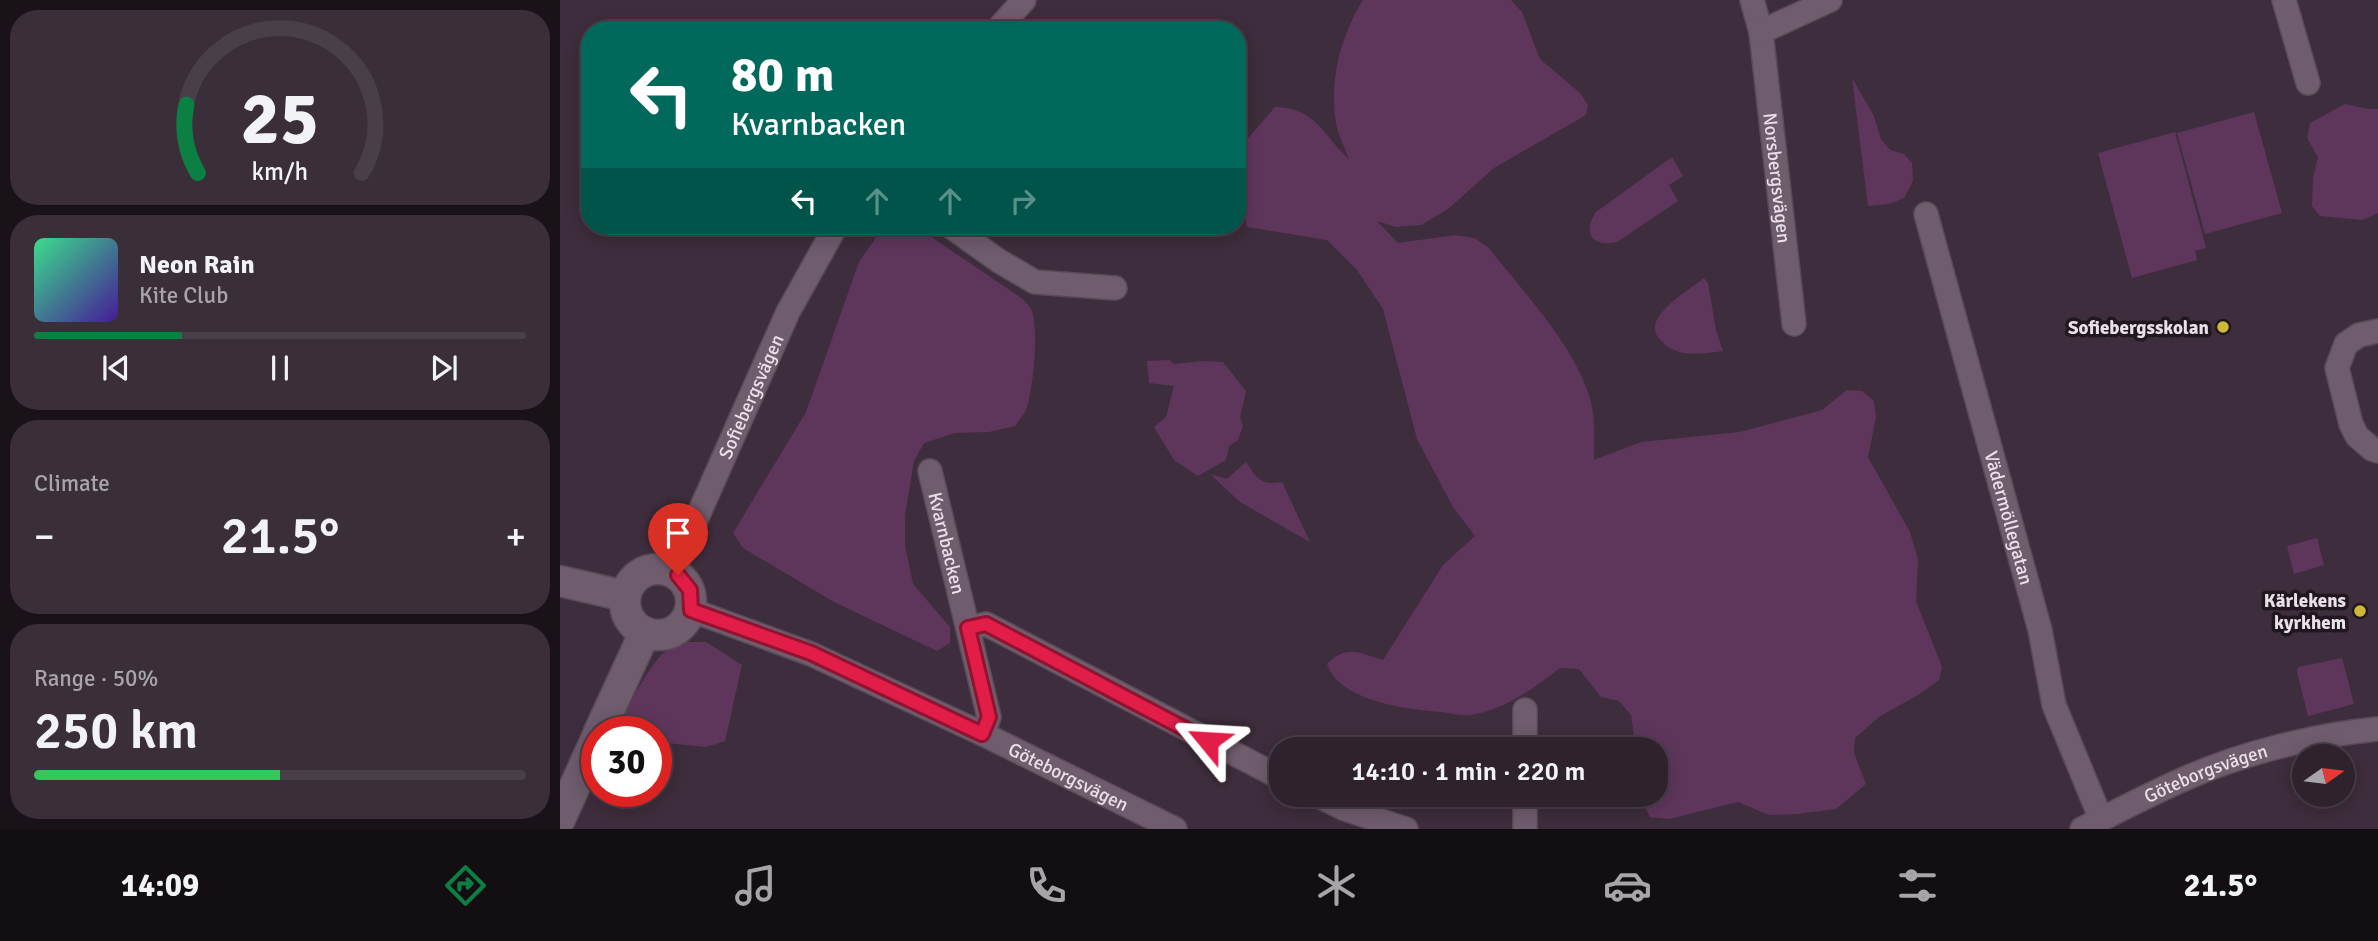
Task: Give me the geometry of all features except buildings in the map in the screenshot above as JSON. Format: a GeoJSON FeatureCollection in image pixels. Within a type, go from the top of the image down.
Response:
{"type":"FeatureCollection","features":[{"type":"Feature","properties":{"kind":"street"},"geometry":{"type":"LineString","coordinates":[[1005,21],[1024,0]]}},
{"type":"Feature","properties":{"kind":"street","name":"Norsbergsvägen"},"geometry":{"type":"LineString","coordinates":[[1752,0],[1761,32],[1794,324]]}},
{"type":"Feature","properties":{"kind":"street"},"geometry":{"type":"LineString","coordinates":[[1761,32],[1830,0]]}},
{"type":"Feature","properties":{"kind":"street"},"geometry":{"type":"LineString","coordinates":[[2284,0],[2308,83]]}},
{"type":"Feature","properties":{"kind":"street","name":"Vädermöllegatan"},"geometry":{"type":"LineString","coordinates":[[1926,214],[2040,630],[2054,705],[2092,824]]}},
{"type":"Feature","properties":{"kind":"street","name":"Sofiebergsvägen"},"geometry":{"type":"LineString","coordinates":[[673,572],[788,312],[831,235]]}},
{"type":"Feature","properties":{"kind":"street"},"geometry":{"type":"LineString","coordinates":[[963,235],[1035,282],[1115,288]]}},
{"type":"Feature","properties":{"kind":"street"},"geometry":{"type":"LineString","coordinates":[[2378,331],[2360,335],[2346,344],[2337,368],[2351,424],[2357,436],[2378,452]]}},
{"type":"Feature","properties":{"kind":"street","name":"Kvarnbacken"},"geometry":{"type":"LineString","coordinates":[[930,471],[989,717],[982,734]]}},
{"type":"Feature","properties":{"kind":"street"},"geometry":{"type":"LineString","coordinates":[[657,568],[673,572],[687,584],[691,610],[681,626],[670,633],[657,635],[645,632],[630,620],[626,611],[625,596],[632,580],[640,573],[657,568]]}},
{"type":"Feature","properties":{"kind":"street"},"geometry":{"type":"LineString","coordinates":[[560,581],[625,596]]}},
{"type":"Feature","properties":{"kind":"street","name":"Göteborgsvägen"},"geometry":{"type":"LineString","coordinates":[[691,610],[811,653],[1175,829]]}},
{"type":"Feature","properties":{"kind":"street"},"geometry":{"type":"LineString","coordinates":[[968,628],[986,624],[1269,772]]}},
{"type":"Feature","properties":{"kind":"street"},"geometry":{"type":"LineString","coordinates":[[606,716],[645,632]]}},
{"type":"Feature","properties":{"kind":"street"},"geometry":{"type":"LineString","coordinates":[[1525,710],[1525,737]]}},
{"type":"Feature","properties":{"kind":"street","name":"Göteborgsvägen"},"geometry":{"type":"LineString","coordinates":[[2092,824],[2220,765],[2281,747],[2378,729]]}},
{"type":"Feature","properties":{"kind":"street"},"geometry":{"type":"LineString","coordinates":[[560,820],[581,773]]}},
{"type":"Feature","properties":{"kind":"street"},"geometry":{"type":"LineString","coordinates":[[1341,807],[1406,829]]}},
{"type":"Feature","properties":{"kind":"street"},"geometry":{"type":"LineString","coordinates":[[1525,807],[1525,829]]}},
{"type":"Feature","properties":{"kind":"shaded area"},"geometry":{"type":"Polygon","coordinates":[[[1363,0],[1511,0],[1522,12],[1540,59],[1580,93],[1588,105],[1586,115],[1494,168],[1448,209],[1421,225],[1396,227],[1377,221],[1398,243],[1455,235],[1474,238],[1488,247],[1545,318],[1571,355],[1581,375],[1593,411],[1594,460],[1641,442],[1740,432],[1822,410],[1847,390],[1862,391],[1874,401],[1876,417],[1868,457],[1910,532],[1918,560],[1916,601],[1942,667],[1939,680],[1879,717],[1855,738],[1854,753],[1866,784],[1836,809],[1769,815],[1738,802],[1669,819],[1650,817],[1645,807],[1668,807],[1668,737],[1634,737],[1631,715],[1619,701],[1601,697],[1579,669],[1560,668],[1529,691],[1505,704],[1481,713],[1466,715],[1393,706],[1360,695],[1334,677],[1327,664],[1341,654],[1360,653],[1383,660],[1443,565],[1475,536],[1453,507],[1417,439],[1383,309],[1357,270],[1327,240],[1247,227],[1246,141],[1275,107],[1301,112],[1310,118],[1349,159],[1337,128],[1334,91],[1339,59],[1349,28],[1363,0]]]}},
{"type":"Feature","properties":{"kind":"shaded area"},"geometry":{"type":"Polygon","coordinates":[[[1852,78],[1874,116],[1881,139],[1890,150],[1904,154],[1912,163],[1913,181],[1904,198],[1889,204],[1868,206],[1852,78]]]}},
{"type":"Feature","properties":{"kind":"shaded area"},"geometry":{"type":"Polygon","coordinates":[[[2345,104],[2378,109],[2378,213],[2362,220],[2320,216],[2312,206],[2313,178],[2318,157],[2307,138],[2310,123],[2345,104]]]}},
{"type":"Feature","properties":{"kind":"shaded area"},"geometry":{"type":"Polygon","coordinates":[[[2254,112],[2282,213],[2205,234],[2177,133],[2254,112]]]}},
{"type":"Feature","properties":{"kind":"shaded area"},"geometry":{"type":"Polygon","coordinates":[[[2175,132],[2206,248],[2195,251],[2197,260],[2132,278],[2098,153],[2175,132]]]}},
{"type":"Feature","properties":{"kind":"shaded area"},"geometry":{"type":"Polygon","coordinates":[[[1672,157],[1683,176],[1669,185],[1678,201],[1617,242],[1601,242],[1592,237],[1590,226],[1596,212],[1672,157]]]}},
{"type":"Feature","properties":{"kind":"shaded area"},"geometry":{"type":"Polygon","coordinates":[[[928,235],[1024,300],[1034,320],[1035,345],[1031,387],[1026,410],[1015,426],[989,432],[955,433],[924,443],[914,461],[905,515],[905,546],[913,584],[950,627],[950,643],[937,651],[834,602],[743,548],[733,533],[806,412],[859,262],[877,236],[928,235]]]}},
{"type":"Feature","properties":{"kind":"shaded area"},"geometry":{"type":"Polygon","coordinates":[[[1704,278],[1708,283],[1716,330],[1723,351],[1679,352],[1664,344],[1657,335],[1656,322],[1671,303],[1704,278]]]}},
{"type":"Feature","properties":{"kind":"shaded area"},"geometry":{"type":"Polygon","coordinates":[[[1169,360],[1174,364],[1223,362],[1246,391],[1240,418],[1243,426],[1238,440],[1229,446],[1226,460],[1198,476],[1174,460],[1154,427],[1166,417],[1174,386],[1149,383],[1147,361],[1169,360]]]}},
{"type":"Feature","properties":{"kind":"shaded area"},"geometry":{"type":"Polygon","coordinates":[[[1246,462],[1260,480],[1268,483],[1282,482],[1310,542],[1240,502],[1210,474],[1227,479],[1246,462]]]}},
{"type":"Feature","properties":{"kind":"shaded area"},"geometry":{"type":"Polygon","coordinates":[[[2317,538],[2324,565],[2294,574],[2287,546],[2317,538]]]}},
{"type":"Feature","properties":{"kind":"shaded area"},"geometry":{"type":"Polygon","coordinates":[[[686,642],[706,642],[742,665],[725,741],[706,747],[672,744],[672,716],[624,716],[655,662],[670,648],[686,642]]]}},
{"type":"Feature","properties":{"kind":"shaded area"},"geometry":{"type":"Polygon","coordinates":[[[2342,658],[2354,704],[2308,716],[2298,667],[2342,658]]]}},
{"type":"Feature","properties":{"kind":"place","name":"Sofiebergsskolan"},"geometry":{"type":"Point","coordinates":[2223,327]}},
{"type":"Feature","properties":{"kind":"place","name":"Kärlekens kyrkhem"},"geometry":{"type":"Point","coordinates":[2360,611]}},
{"type":"Feature","properties":{"kind":"route"},"geometry":{"type":"LineString","coordinates":[[678,575],[690,590],[691,610],[811,653],[982,734],[989,717],[968,628],[986,624],[1208,741]]}}]}
